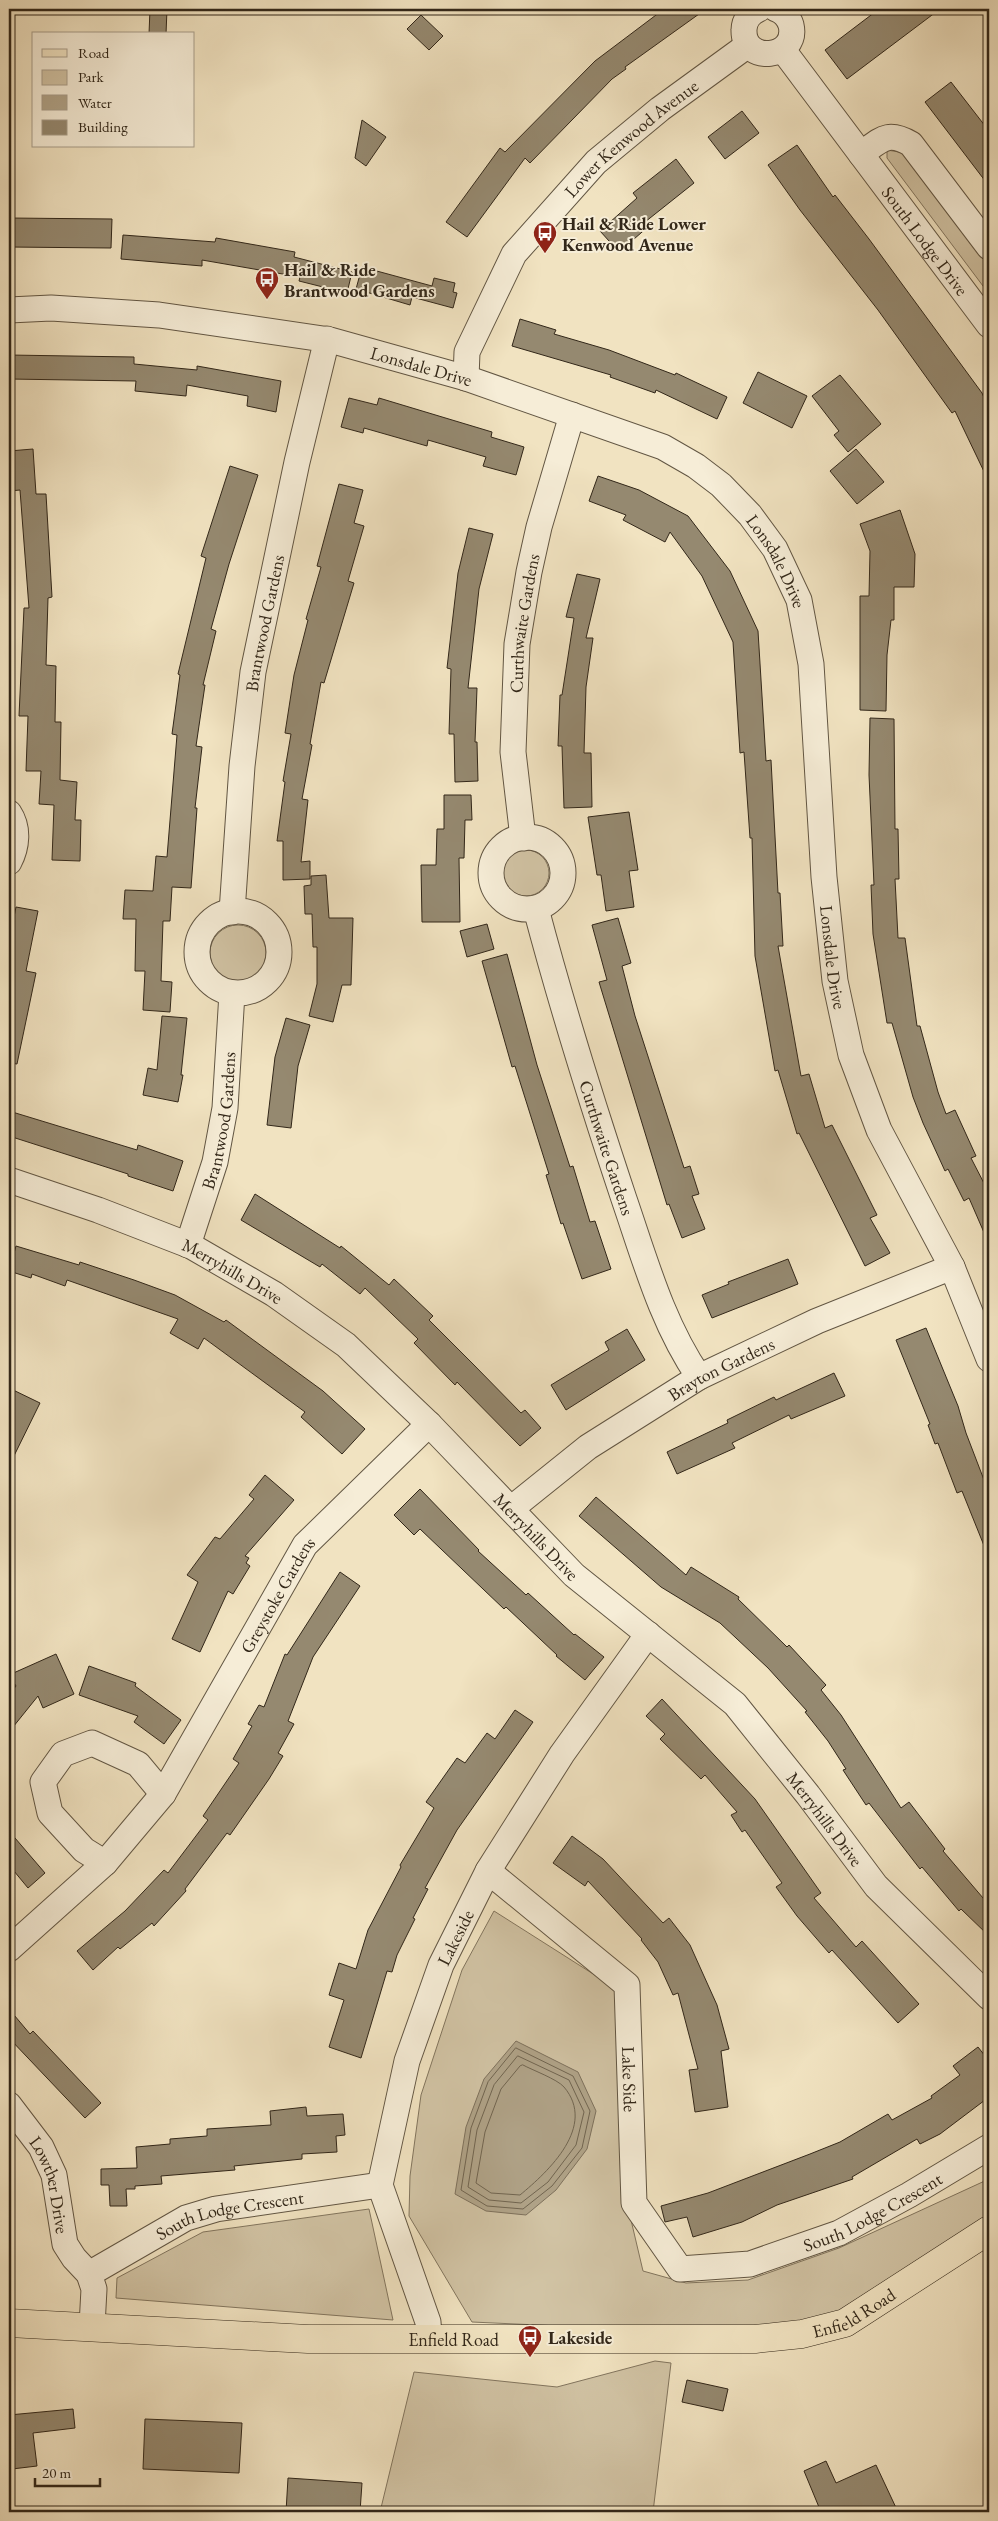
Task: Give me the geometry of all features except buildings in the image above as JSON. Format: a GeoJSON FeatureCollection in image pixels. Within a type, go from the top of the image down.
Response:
{"type":"FeatureCollection","features":[{"type":"Feature","properties":{"kind":"main road","name":"Enfield Road"},"geometry":{"type":"LineString","coordinates":[[9,2323],[308,2338],[755,2339],[802,2334],[845,2323],[989,2230]]}},
{"type":"Feature","properties":{"kind":"street"},"geometry":{"type":"LineString","coordinates":[[770,10],[792,32],[789,42],[782,50],[765,55],[755,51],[748,45],[744,35],[744,26],[770,10]]}},
{"type":"Feature","properties":{"kind":"street","name":"Lower Kenwood Avenue"},"geometry":{"type":"LineString","coordinates":[[466,378],[467,352],[514,254],[596,162],[660,110],[748,45]]}},
{"type":"Feature","properties":{"kind":"street","name":"South Lodge Drive"},"geometry":{"type":"LineString","coordinates":[[782,50],[989,325]]}},
{"type":"Feature","properties":{"kind":"street"},"geometry":{"type":"LineString","coordinates":[[861,154],[883,138],[892,136],[911,144],[989,247]]}},
{"type":"Feature","properties":{"kind":"street","name":"Lonsdale Drive"},"geometry":{"type":"LineString","coordinates":[[9,310],[51,308],[159,315],[327,339],[466,378],[663,447],[696,466],[721,485],[750,515],[775,549],[799,600],[810,664],[824,877],[835,981],[852,1055],[879,1130],[952,1267],[989,1359]]}},
{"type":"Feature","properties":{"kind":"street","name":"Brantwood Gardens"},"geometry":{"type":"LineString","coordinates":[[232,912],[242,766],[253,672],[297,462],[327,339]]}},
{"type":"Feature","properties":{"kind":"street","name":"Curthwaite Gardens"},"geometry":{"type":"LineString","coordinates":[[523,838],[513,752],[517,644],[535,545],[572,415]]}},
{"type":"Feature","properties":{"kind":"street"},"geometry":{"type":"LineString","coordinates":[[9,814],[16,832],[16,846],[9,862]]}},
{"type":"Feature","properties":{"kind":"street"},"geometry":{"type":"LineString","coordinates":[[523,838],[544,841],[556,852],[563,867],[563,878],[557,893],[546,904],[536,909],[515,907],[505,902],[493,885],[492,864],[497,854],[504,846],[523,838]]}},
{"type":"Feature","properties":{"kind":"street","name":"Curthwaite Gardens"},"geometry":{"type":"LineString","coordinates":[[536,909],[566,1021],[642,1252],[666,1318],[684,1355],[699,1377]]}},
{"type":"Feature","properties":{"kind":"street"},"geometry":{"type":"LineString","coordinates":[[232,912],[246,912],[259,918],[273,933],[279,952],[277,966],[270,978],[259,988],[246,993],[232,993],[220,989],[210,982],[202,971],[197,959],[197,946],[209,923],[220,916],[232,912]]}},
{"type":"Feature","properties":{"kind":"street","name":"Brantwood Gardens"},"geometry":{"type":"LineString","coordinates":[[188,1245],[214,1162],[225,1108],[232,993]]}},
{"type":"Feature","properties":{"kind":"street","name":"Merryhills Drive"},"geometry":{"type":"LineString","coordinates":[[9,1180],[98,1210],[188,1245],[274,1294],[346,1345],[429,1424],[512,1508],[574,1575],[735,1704],[808,1795],[876,1886],[989,1997]]}},
{"type":"Feature","properties":{"kind":"street","name":"Brayton Gardens"},"geometry":{"type":"LineString","coordinates":[[512,1508],[588,1447],[699,1377],[817,1321],[952,1267]]}},
{"type":"Feature","properties":{"kind":"street","name":"Greystoke Gardens"},"geometry":{"type":"LineString","coordinates":[[9,1949],[105,1863],[163,1794],[305,1545],[429,1424]]}},
{"type":"Feature","properties":{"kind":"street","name":"Lakeside"},"geometry":{"type":"LineString","coordinates":[[380,2185],[410,2052],[441,1965],[488,1871],[562,1754],[648,1634]]}},
{"type":"Feature","properties":{"kind":"street"},"geometry":{"type":"LineString","coordinates":[[105,1863],[84,1850],[50,1813],[43,1782],[63,1754],[92,1743],[138,1764],[163,1794]]}},
{"type":"Feature","properties":{"kind":"street","name":"Lake Side"},"geometry":{"type":"LineString","coordinates":[[488,1871],[628,1985],[634,2203],[680,2269],[750,2264]]}},
{"type":"Feature","properties":{"kind":"street","name":"Lowther Drive"},"geometry":{"type":"LineString","coordinates":[[9,2106],[41,2147],[51,2168],[54,2175],[65,2244],[74,2258],[89,2274]]}},
{"type":"Feature","properties":{"kind":"street","name":"South Lodge Crescent"},"geometry":{"type":"LineString","coordinates":[[750,2264],[838,2233],[909,2195],[989,2147]]}},
{"type":"Feature","properties":{"kind":"street"},"geometry":{"type":"LineString","coordinates":[[380,2185],[428,2322],[429,2337]]}},
{"type":"Feature","properties":{"kind":"street","name":"South Lodge Crescent"},"geometry":{"type":"LineString","coordinates":[[89,2274],[186,2218],[216,2209],[380,2185]]}},
{"type":"Feature","properties":{"kind":"street"},"geometry":{"type":"LineString","coordinates":[[89,2274],[94,2289],[92,2326]]}},
{"type":"Feature","properties":{"kind":"green space"},"geometry":{"type":"Polygon","coordinates":[[[887,150],[905,153],[989,263],[989,294],[887,158],[887,150]]]}},
{"type":"Feature","properties":{"kind":"green space"},"geometry":{"type":"Polygon","coordinates":[[[531,850],[543,856],[548,864],[548,882],[543,890],[535,895],[521,896],[509,890],[504,882],[503,868],[509,856],[517,851],[531,850]]]}},
{"type":"Feature","properties":{"kind":"green space"},"geometry":{"type":"Polygon","coordinates":[[[238,925],[249,927],[258,933],[264,942],[266,953],[264,964],[258,973],[249,979],[238,981],[227,979],[218,973],[212,964],[210,953],[212,942],[218,933],[227,927],[238,925]]]}},
{"type":"Feature","properties":{"kind":"green space"},"geometry":{"type":"Polygon","coordinates":[[[494,1911],[620,1991],[627,2203],[643,2271],[686,2283],[748,2280],[839,2248],[989,2179],[989,2216],[844,2317],[806,2327],[647,2330],[472,2322],[409,2216],[410,2176],[421,2095],[462,1970],[494,1911]]]}},
{"type":"Feature","properties":{"kind":"green space"},"geometry":{"type":"Polygon","coordinates":[[[369,2209],[393,2320],[116,2298],[117,2278],[203,2232],[369,2209]]]}},
{"type":"Feature","properties":{"kind":"green space"},"geometry":{"type":"Polygon","coordinates":[[[655,2361],[671,2363],[653,2512],[380,2512],[414,2372],[557,2387],[655,2361]]]}},
{"type":"Feature","properties":{"kind":"water"},"geometry":{"type":"Polygon","coordinates":[[[516,2041],[578,2072],[596,2111],[587,2149],[556,2190],[526,2215],[486,2211],[455,2194],[466,2127],[484,2079],[516,2041]]]}},
{"type":"Feature","properties":{"kind":"place","name":"Hail & Ride Lower Kenwood Avenue"},"geometry":{"type":"Point","coordinates":[545,254]}},
{"type":"Feature","properties":{"kind":"place","name":"Hail & Ride Brantwood Gardens"},"geometry":{"type":"Point","coordinates":[267,300]}},
{"type":"Feature","properties":{"kind":"place","name":"Lakeside"},"geometry":{"type":"Point","coordinates":[530,2358]}}]}
